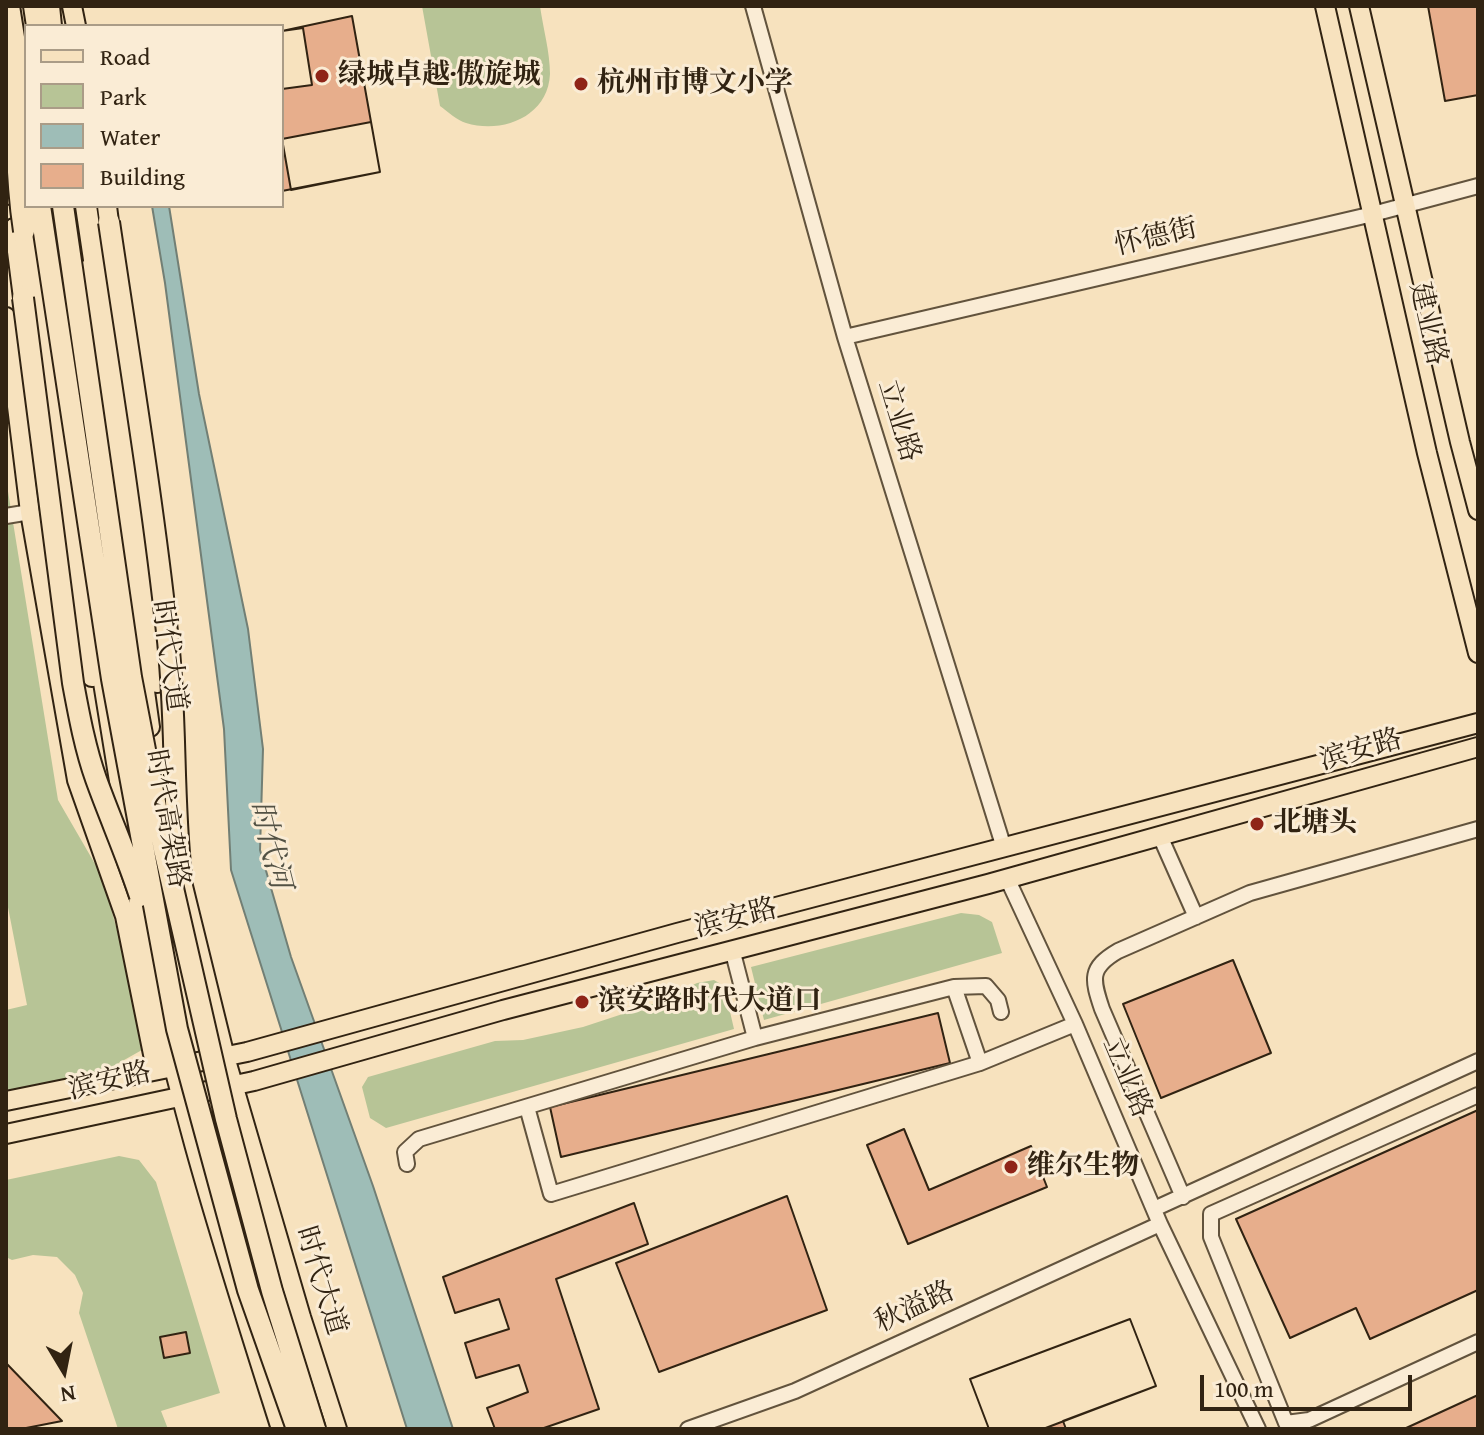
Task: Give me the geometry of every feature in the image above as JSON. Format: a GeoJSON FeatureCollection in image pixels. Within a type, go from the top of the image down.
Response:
{"type":"FeatureCollection","features":[{"type":"Feature","properties":{"kind":"highway"},"geometry":{"type":"LineString","coordinates":[[9,6],[19,201],[92,676]]}},
{"type":"Feature","properties":{"kind":"highway"},"geometry":{"type":"LineString","coordinates":[[11,52],[24,107]]}},
{"type":"Feature","properties":{"kind":"highway","name":"时代高架路"},"geometry":{"type":"LineString","coordinates":[[40,208],[112,679],[177,1029],[244,1275],[297,1429]]}},
{"type":"Feature","properties":{"kind":"highway","name":"时代高架路"},"geometry":{"type":"LineString","coordinates":[[63,208],[131,677],[164,849],[230,1133],[272,1291],[315,1429]]}},
{"type":"Feature","properties":{"kind":"highway"},"geometry":{"type":"LineString","coordinates":[[86,208],[157,682]]}},
{"type":"Feature","properties":{"kind":"highway"},"geometry":{"type":"LineString","coordinates":[[108,214],[167,631],[175,710],[177,834],[190,966]]}},
{"type":"Feature","properties":{"kind":"highway"},"geometry":{"type":"LineString","coordinates":[[23,298],[81,729],[164,966]]}},
{"type":"Feature","properties":{"kind":"main road","name":"建业路"},"geometry":{"type":"LineString","coordinates":[[1325,6],[1427,453],[1478,653]]}},
{"type":"Feature","properties":{"kind":"main road","name":"建业路"},"geometry":{"type":"LineString","coordinates":[[1359,6],[1478,510]]}},
{"type":"Feature","properties":{"kind":"main road"},"geometry":{"type":"LineString","coordinates":[[11,52],[24,160]]}},
{"type":"Feature","properties":{"kind":"main road"},"geometry":{"type":"LineString","coordinates":[[6,150],[23,298]]}},
{"type":"Feature","properties":{"kind":"main road"},"geometry":{"type":"LineString","coordinates":[[30,208],[164,1068]]}},
{"type":"Feature","properties":{"kind":"main road","name":"时代大道"},"geometry":{"type":"LineString","coordinates":[[77,208],[166,819],[225,1057],[337,1429]]}},
{"type":"Feature","properties":{"kind":"main road"},"geometry":{"type":"LineString","coordinates":[[6,317],[30,512],[77,780],[125,916],[164,1068],[179,1095],[281,1429]]}},
{"type":"Feature","properties":{"kind":"main road"},"geometry":{"type":"LineString","coordinates":[[92,676],[99,716],[114,755]]}},
{"type":"Feature","properties":{"kind":"main road"},"geometry":{"type":"LineString","coordinates":[[154,753],[159,711],[157,682]]}},
{"type":"Feature","properties":{"kind":"main road","name":"滨安路"},"geometry":{"type":"LineString","coordinates":[[6,1101],[225,1057],[692,929],[1478,723]]}},
{"type":"Feature","properties":{"kind":"main road","name":"滨安路"},"geometry":{"type":"LineString","coordinates":[[6,1134],[300,1068],[517,1006],[1007,878],[1478,747]]}},
{"type":"Feature","properties":{"kind":"main road"},"geometry":{"type":"LineString","coordinates":[[119,897],[123,807]]}},
{"type":"Feature","properties":{"kind":"street","name":"立业路"},"geometry":{"type":"LineString","coordinates":[[753,6],[845,337],[1004,848]]}},
{"type":"Feature","properties":{"kind":"street","name":"怀德街"},"geometry":{"type":"LineString","coordinates":[[845,337],[1407,206],[1478,186]]}},
{"type":"Feature","properties":{"kind":"street"},"geometry":{"type":"LineString","coordinates":[[6,516],[30,512]]}},
{"type":"Feature","properties":{"kind":"street"},"geometry":{"type":"LineString","coordinates":[[1183,1197],[1102,1009],[1094,980],[1096,970],[1106,958],[1250,893],[1478,829]]}},
{"type":"Feature","properties":{"kind":"street"},"geometry":{"type":"LineString","coordinates":[[1160,836],[1196,917]]}},
{"type":"Feature","properties":{"kind":"street","name":"立业路"},"geometry":{"type":"LineString","coordinates":[[1007,878],[1075,1024],[1160,1224],[1258,1429]]}},
{"type":"Feature","properties":{"kind":"street"},"geometry":{"type":"LineString","coordinates":[[732,949],[755,1038]]}},
{"type":"Feature","properties":{"kind":"street"},"geometry":{"type":"LineString","coordinates":[[407,1164],[405,1152],[419,1139],[755,1038],[954,987],[986,986],[998,1000],[1001,1012]]}},
{"type":"Feature","properties":{"kind":"street"},"geometry":{"type":"LineString","coordinates":[[954,987],[980,1063]]}},
{"type":"Feature","properties":{"kind":"street"},"geometry":{"type":"LineString","coordinates":[[527,1107],[551,1194],[980,1063],[1075,1024]]}},
{"type":"Feature","properties":{"kind":"street"},"geometry":{"type":"LineString","coordinates":[[1154,1209],[1478,1061]]}},
{"type":"Feature","properties":{"kind":"street"},"geometry":{"type":"LineString","coordinates":[[1478,1095],[1211,1214],[1211,1237],[1286,1423],[1309,1420],[1478,1342]]}},
{"type":"Feature","properties":{"kind":"street","name":"秋溢路"},"geometry":{"type":"LineString","coordinates":[[688,1429],[795,1391],[1160,1224]]}},
{"type":"Feature","properties":{"kind":"green space"},"geometry":{"type":"Polygon","coordinates":[[[422,6],[540,6],[550,74],[541,101],[521,119],[494,126],[466,123],[440,106],[422,6]]]}},
{"type":"Feature","properties":{"kind":"green space"},"geometry":{"type":"Polygon","coordinates":[[[6,479],[58,800],[102,876],[149,1046],[110,1068],[6,1092],[6,1010],[27,1005],[6,897],[6,479]]]}},
{"type":"Feature","properties":{"kind":"green space"},"geometry":{"type":"Polygon","coordinates":[[[961,913],[979,915],[992,922],[1002,953],[764,1020],[751,967],[961,913]]]}},
{"type":"Feature","properties":{"kind":"green space"},"geometry":{"type":"Polygon","coordinates":[[[714,980],[724,986],[734,1029],[386,1128],[370,1118],[362,1087],[368,1077],[495,1041],[523,1040],[583,1027],[653,1004],[697,983],[714,980]]]}},
{"type":"Feature","properties":{"kind":"green space"},"geometry":{"type":"Polygon","coordinates":[[[119,1156],[139,1160],[156,1182],[220,1393],[161,1411],[168,1429],[118,1429],[79,1313],[83,1293],[75,1275],[57,1257],[33,1255],[12,1260],[6,1257],[6,1180],[119,1156]]]}},
{"type":"Feature","properties":{"kind":"water"},"geometry":{"type":"Polygon","coordinates":[[[152,208],[169,208],[199,394],[248,629],[263,749],[260,850],[291,957],[373,1186],[453,1429],[407,1429],[231,870],[224,729],[152,208]]]}},
{"type":"Feature","properties":{"kind":"building"},"geometry":{"type":"Polygon","coordinates":[[[1428,6],[1478,6],[1478,95],[1445,101],[1428,6]]]}},
{"type":"Feature","properties":{"kind":"building","name":"绿城卓越·傲旋城"},"geometry":{"type":"Polygon","coordinates":[[[352,16],[380,172],[284,191],[284,31],[352,16]]]}},
{"type":"Feature","properties":{"kind":"building"},"geometry":{"type":"Polygon","coordinates":[[[303,28],[312,85],[284,89],[284,31],[303,28]]]}},
{"type":"Feature","properties":{"kind":"building"},"geometry":{"type":"Polygon","coordinates":[[[371,122],[380,172],[291,190],[284,139],[371,122]]]}},
{"type":"Feature","properties":{"kind":"building"},"geometry":{"type":"Polygon","coordinates":[[[1233,960],[1271,1053],[1161,1098],[1123,1004],[1233,960]]]}},
{"type":"Feature","properties":{"kind":"building"},"geometry":{"type":"Polygon","coordinates":[[[938,1013],[950,1063],[561,1157],[550,1107],[938,1013]]]}},
{"type":"Feature","properties":{"kind":"building"},"geometry":{"type":"Polygon","coordinates":[[[1478,1110],[1478,1290],[1370,1339],[1356,1308],[1290,1338],[1236,1219],[1478,1110]]]}},
{"type":"Feature","properties":{"kind":"building","name":"维尔生物"},"geometry":{"type":"Polygon","coordinates":[[[904,1129],[929,1190],[1031,1146],[1047,1187],[908,1244],[867,1145],[904,1129]]]}},
{"type":"Feature","properties":{"kind":"building"},"geometry":{"type":"Polygon","coordinates":[[[787,1196],[827,1310],[659,1372],[616,1263],[787,1196]]]}},
{"type":"Feature","properties":{"kind":"building"},"geometry":{"type":"Polygon","coordinates":[[[634,1203],[648,1244],[556,1279],[599,1409],[541,1429],[495,1429],[487,1408],[528,1392],[519,1365],[476,1378],[465,1343],[509,1329],[499,1299],[455,1313],[443,1277],[634,1203]]]}},
{"type":"Feature","properties":{"kind":"building"},"geometry":{"type":"Polygon","coordinates":[[[1130,1319],[1156,1386],[1063,1421],[1066,1429],[989,1429],[970,1379],[1130,1319]]]}},
{"type":"Feature","properties":{"kind":"building"},"geometry":{"type":"Polygon","coordinates":[[[1130,1319],[1156,1386],[1043,1429],[989,1429],[970,1379],[1130,1319]]]}},
{"type":"Feature","properties":{"kind":"building"},"geometry":{"type":"Polygon","coordinates":[[[186,1332],[190,1353],[164,1358],[160,1337],[186,1332]]]}},
{"type":"Feature","properties":{"kind":"building"},"geometry":{"type":"Polygon","coordinates":[[[6,1363],[62,1421],[6,1429],[6,1363]]]}},
{"type":"Feature","properties":{"kind":"building"},"geometry":{"type":"Polygon","coordinates":[[[1478,1395],[1478,1429],[1404,1429],[1478,1395]]]}},
{"type":"Feature","properties":{"kind":"place","name":"绿城卓越·傲旋城"},"geometry":{"type":"Point","coordinates":[322,76]}},
{"type":"Feature","properties":{"kind":"place","name":"杭州市博文小学"},"geometry":{"type":"Point","coordinates":[581,84]}},
{"type":"Feature","properties":{"kind":"place","name":"北塘头"},"geometry":{"type":"Point","coordinates":[1257,824]}},
{"type":"Feature","properties":{"kind":"place","name":"滨安路时代大道口"},"geometry":{"type":"Point","coordinates":[582,1002]}},
{"type":"Feature","properties":{"kind":"place","name":"维尔生物"},"geometry":{"type":"Point","coordinates":[1011,1167]}},
{"type":"Feature","properties":{"kind":"water label","name":"时代河"},"geometry":{"type":"Point","coordinates":[269,845]}}]}
